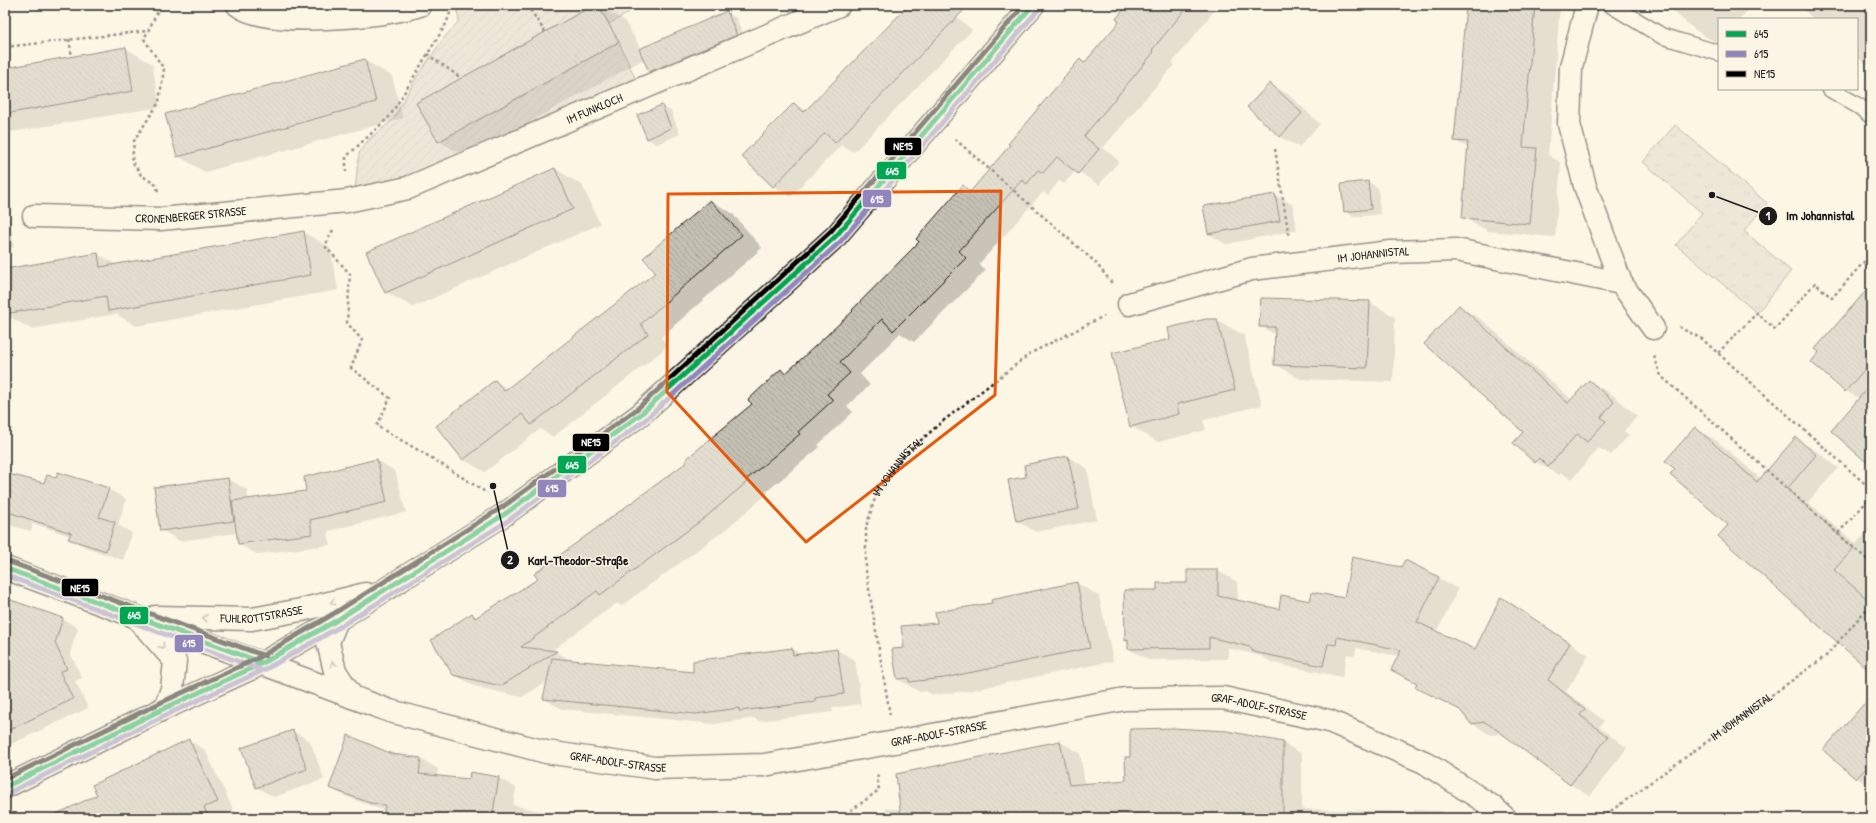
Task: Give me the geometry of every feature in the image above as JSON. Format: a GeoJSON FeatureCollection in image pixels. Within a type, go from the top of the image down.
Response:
{"type":"FeatureCollection","features":[{"type":"Feature","properties":{"kind":"street"},"geometry":{"type":"LineString","coordinates":[[238,5],[243,9],[277,18],[317,18],[369,14],[412,8],[420,5]]}},
{"type":"Feature","properties":{"kind":"street","name":"IM FUNKLOCH"},"geometry":{"type":"LineString","coordinates":[[347,201],[408,188],[839,5]]}},
{"type":"Feature","properties":{"kind":"street","name":"FUHLROTTSTRASSE"},"geometry":{"type":"LineString","coordinates":[[5,787],[165,708],[263,663],[337,620],[512,509],[641,414],[836,236],[1033,5]]}},
{"type":"Feature","properties":{"kind":"street"},"geometry":{"type":"LineString","coordinates":[[1587,5],[1571,67],[1569,124],[1585,186],[1621,283],[1653,328]]}},
{"type":"Feature","properties":{"kind":"street","name":"CRONENBERGER STRASSE"},"geometry":{"type":"LineString","coordinates":[[34,216],[161,219],[347,201]]}},
{"type":"Feature","properties":{"kind":"street","name":"IM JOHANNISTAL"},"geometry":{"type":"LineString","coordinates":[[1129,304],[1252,269],[1392,252],[1456,250],[1621,283]]}},
{"type":"Feature","properties":{"kind":"street","name":"GRAF-ADOLF-STRASSE"},"geometry":{"type":"LineString","coordinates":[[5,568],[390,711],[546,752],[655,768],[764,764],[895,742],[1126,699],[1223,698],[1328,721],[1424,762],[1493,807],[1505,818]]}},
{"type":"Feature","properties":{"kind":"street","name":"FUHLROTTSTRASSE"},"geometry":{"type":"LineString","coordinates":[[136,616],[252,619],[302,610],[384,589]]}},
{"type":"Feature","properties":{"kind":"street","name":"GRAF-ADOLF-STRASSE"},"geometry":{"type":"LineString","coordinates":[[136,616],[175,661],[172,689],[165,708]]}},
{"type":"Feature","properties":{"kind":"street"},"geometry":{"type":"LineString","coordinates":[[337,620],[328,642],[335,671],[352,697]]}},
{"type":"Feature","properties":{"kind":"lane"},"geometry":{"type":"LineString","coordinates":[[1611,5],[1662,36],[1718,53]]}},
{"type":"Feature","properties":{"kind":"lane"},"geometry":{"type":"LineString","coordinates":[[1832,90],[1871,116]]}},
{"type":"Feature","properties":{"kind":"path"},"geometry":{"type":"LineString","coordinates":[[161,5],[144,39],[164,69],[159,102],[134,140],[132,160],[141,176],[156,185],[162,199],[161,219]]}},
{"type":"Feature","properties":{"kind":"path"},"geometry":{"type":"LineString","coordinates":[[453,5],[446,24],[390,116],[346,157],[347,201],[325,246],[350,274],[347,323],[362,340],[350,368],[390,398],[377,426],[430,457],[512,509]]}},
{"type":"Feature","properties":{"kind":"path"},"geometry":{"type":"LineString","coordinates":[[527,5],[545,32]]}},
{"type":"Feature","properties":{"kind":"path"},"geometry":{"type":"LineString","coordinates":[[5,46],[148,31]]}},
{"type":"Feature","properties":{"kind":"path"},"geometry":{"type":"LineString","coordinates":[[69,39],[72,56]]}},
{"type":"Feature","properties":{"kind":"path"},"geometry":{"type":"LineString","coordinates":[[427,54],[461,78]]}},
{"type":"Feature","properties":{"kind":"path"},"geometry":{"type":"LineString","coordinates":[[1275,149],[1293,263]]}},
{"type":"Feature","properties":{"kind":"path"},"geometry":{"type":"LineString","coordinates":[[968,151],[1095,262],[1129,304]]}},
{"type":"Feature","properties":{"kind":"path"},"geometry":{"type":"LineString","coordinates":[[1718,353],[1756,313],[1776,328],[1814,283],[1832,298],[1871,254]]}},
{"type":"Feature","properties":{"kind":"path","name":"IM JOHANNISTAL"},"geometry":{"type":"LineString","coordinates":[[895,742],[886,698],[866,571],[866,527],[877,492],[904,455],[944,420],[1031,353],[1129,304]]}},
{"type":"Feature","properties":{"kind":"path"},"geometry":{"type":"LineString","coordinates":[[1653,328],[1677,326],[1702,339],[1871,489]]}},
{"type":"Feature","properties":{"kind":"path"},"geometry":{"type":"LineString","coordinates":[[1662,376],[1871,562]]}},
{"type":"Feature","properties":{"kind":"path"},"geometry":{"type":"LineString","coordinates":[[1838,533],[1871,497]]}},
{"type":"Feature","properties":{"kind":"path","name":"IM JOHANNISTAL"},"geometry":{"type":"LineString","coordinates":[[1601,818],[1826,656],[1871,604]]}},
{"type":"Feature","properties":{"kind":"path"},"geometry":{"type":"LineString","coordinates":[[840,818],[879,790]]}},
{"type":"Feature","properties":{"kind":"highlighted area"},"geometry":{"type":"Polygon","coordinates":[[[1001,191],[995,395],[806,542],[667,392],[668,194],[1001,191]]]}},
{"type":"Feature","properties":{"kind":"green space"},"geometry":{"type":"Polygon","coordinates":[[[464,5],[594,5],[417,103],[438,142],[619,42],[636,80],[405,177],[355,189],[359,153],[369,139],[393,120],[416,78],[443,39],[459,21],[457,9],[464,5]]]}},
{"type":"Feature","properties":{"kind":"green space"},"geometry":{"type":"Polygon","coordinates":[[[598,5],[630,5],[628,13],[609,24],[598,5]]]}},
{"type":"Feature","properties":{"kind":"green space"},"geometry":{"type":"Polygon","coordinates":[[[1675,125],[1767,203],[1744,231],[1791,271],[1757,313],[1676,245],[1702,213],[1643,162],[1675,125]]]}},
{"type":"Feature","properties":{"kind":"building"},"geometry":{"type":"Polygon","coordinates":[[[594,5],[598,5],[619,42],[438,142],[416,103],[594,5]]]}},
{"type":"Feature","properties":{"kind":"building"},"geometry":{"type":"Polygon","coordinates":[[[909,5],[969,5],[835,143],[825,133],[773,187],[741,156],[794,103],[804,112],[909,5]]]}},
{"type":"Feature","properties":{"kind":"building"},"geometry":{"type":"Polygon","coordinates":[[[1127,5],[1189,5],[1152,50],[1154,52],[1084,136],[1099,149],[1078,174],[1057,157],[1043,173],[1038,170],[1027,184],[1022,180],[959,251],[966,258],[893,331],[882,319],[840,362],[850,373],[827,394],[833,400],[798,432],[800,434],[746,480],[747,482],[706,517],[600,595],[597,591],[521,647],[557,651],[501,686],[453,675],[431,640],[472,613],[475,618],[538,579],[534,574],[687,462],[685,460],[752,404],[748,400],[781,369],[785,374],[853,311],[852,310],[919,242],[916,239],[963,185],[970,192],[1010,145],[1008,144],[1080,59],[1084,63],[1119,22],[1116,19],[1127,5]]]}},
{"type":"Feature","properties":{"kind":"building"},"geometry":{"type":"Polygon","coordinates":[[[1466,5],[1535,5],[1523,147],[1537,148],[1530,224],[1462,218],[1468,142],[1454,141],[1466,5]]]}},
{"type":"Feature","properties":{"kind":"building"},"geometry":{"type":"Polygon","coordinates":[[[727,11],[737,35],[649,72],[639,49],[727,11]]]}},
{"type":"Feature","properties":{"kind":"building"},"geometry":{"type":"Polygon","coordinates":[[[126,47],[133,91],[5,114],[5,68],[126,47]]]}},
{"type":"Feature","properties":{"kind":"building"},"geometry":{"type":"Polygon","coordinates":[[[365,59],[376,102],[177,157],[165,114],[365,59]]]}},
{"type":"Feature","properties":{"kind":"building"},"geometry":{"type":"Polygon","coordinates":[[[1270,83],[1302,113],[1280,137],[1247,107],[1270,83]]]}},
{"type":"Feature","properties":{"kind":"building"},"geometry":{"type":"Polygon","coordinates":[[[662,105],[671,128],[647,139],[637,115],[662,105]]]}},
{"type":"Feature","properties":{"kind":"building"},"geometry":{"type":"Polygon","coordinates":[[[555,168],[573,209],[385,293],[366,252],[555,168]]]}},
{"type":"Feature","properties":{"kind":"building"},"geometry":{"type":"Polygon","coordinates":[[[1368,181],[1371,209],[1344,212],[1341,184],[1368,181]]]}},
{"type":"Feature","properties":{"kind":"building"},"geometry":{"type":"Polygon","coordinates":[[[1275,194],[1280,221],[1208,234],[1203,206],[1275,194]]]}},
{"type":"Feature","properties":{"kind":"building"},"geometry":{"type":"Polygon","coordinates":[[[710,200],[742,235],[641,324],[648,334],[531,425],[522,414],[463,460],[436,426],[495,380],[504,391],[656,272],[643,258],[710,200]]]}},
{"type":"Feature","properties":{"kind":"building"},"geometry":{"type":"Polygon","coordinates":[[[304,231],[311,275],[108,311],[106,296],[5,314],[5,269],[98,253],[100,267],[304,231]]]}},
{"type":"Feature","properties":{"kind":"building"},"geometry":{"type":"Polygon","coordinates":[[[1871,285],[1871,362],[1845,392],[1811,362],[1819,352],[1815,349],[1871,285]]]}},
{"type":"Feature","properties":{"kind":"building"},"geometry":{"type":"Polygon","coordinates":[[[1261,298],[1370,301],[1367,368],[1274,365],[1275,327],[1259,327],[1261,298]]]}},
{"type":"Feature","properties":{"kind":"building"},"geometry":{"type":"Polygon","coordinates":[[[1459,305],[1568,403],[1589,380],[1614,402],[1601,417],[1606,421],[1587,442],[1577,434],[1548,467],[1539,458],[1535,463],[1513,443],[1523,432],[1424,344],[1459,305]]]}},
{"type":"Feature","properties":{"kind":"building"},"geometry":{"type":"Polygon","coordinates":[[[1206,319],[1217,319],[1235,390],[1177,404],[1179,414],[1130,427],[1112,353],[1170,339],[1168,328],[1206,319]]]}},
{"type":"Feature","properties":{"kind":"building"},"geometry":{"type":"Polygon","coordinates":[[[1871,384],[1871,466],[1831,431],[1871,384]]]}},
{"type":"Feature","properties":{"kind":"building"},"geometry":{"type":"Polygon","coordinates":[[[1695,427],[1757,482],[1796,437],[1816,455],[1787,489],[1854,548],[1834,570],[1871,602],[1871,672],[1718,536],[1728,525],[1670,474],[1675,469],[1665,461],[1695,427]]]}},
{"type":"Feature","properties":{"kind":"building"},"geometry":{"type":"Polygon","coordinates":[[[1068,456],[1079,509],[1016,521],[1008,480],[1026,477],[1024,465],[1068,456]]]}},
{"type":"Feature","properties":{"kind":"building"},"geometry":{"type":"Polygon","coordinates":[[[377,459],[387,502],[310,520],[312,534],[238,544],[232,501],[306,491],[304,477],[377,459]]]}},
{"type":"Feature","properties":{"kind":"building"},"geometry":{"type":"Polygon","coordinates":[[[58,472],[109,488],[99,517],[115,522],[106,551],[68,539],[71,533],[5,511],[5,473],[44,483],[47,475],[56,478],[58,472]]]}},
{"type":"Feature","properties":{"kind":"building"},"geometry":{"type":"Polygon","coordinates":[[[228,478],[234,521],[160,531],[154,487],[228,478]]]}},
{"type":"Feature","properties":{"kind":"building"},"geometry":{"type":"Polygon","coordinates":[[[1352,557],[1401,567],[1405,560],[1439,577],[1417,622],[1475,649],[1501,597],[1570,643],[1548,680],[1585,709],[1580,715],[1608,737],[1570,785],[1485,722],[1471,724],[1460,710],[1415,687],[1417,683],[1391,670],[1401,650],[1337,637],[1336,645],[1328,644],[1323,666],[1253,652],[1250,647],[1209,637],[1209,648],[1128,649],[1128,640],[1125,641],[1124,590],[1157,590],[1157,583],[1187,583],[1187,570],[1218,570],[1218,596],[1279,609],[1281,595],[1310,601],[1312,592],[1344,598],[1352,557]]]}},
{"type":"Feature","properties":{"kind":"building"},"geometry":{"type":"Polygon","coordinates":[[[1077,582],[1090,648],[944,678],[909,682],[909,678],[897,679],[892,649],[904,648],[901,626],[937,623],[935,612],[992,603],[991,600],[1077,582]]]}},
{"type":"Feature","properties":{"kind":"building"},"geometry":{"type":"Polygon","coordinates":[[[5,598],[63,618],[55,643],[67,669],[60,672],[73,699],[5,732],[5,598]]]}},
{"type":"Feature","properties":{"kind":"building"},"geometry":{"type":"Polygon","coordinates":[[[792,648],[793,655],[837,649],[844,694],[815,698],[815,702],[739,711],[739,708],[696,714],[543,699],[552,658],[693,672],[693,661],[792,648]]]}},
{"type":"Feature","properties":{"kind":"building"},"geometry":{"type":"Polygon","coordinates":[[[1871,696],[1871,763],[1856,779],[1823,750],[1871,696]]]}},
{"type":"Feature","properties":{"kind":"building"},"geometry":{"type":"Polygon","coordinates":[[[1173,728],[1227,731],[1283,742],[1283,818],[1187,818],[1187,815],[1100,814],[1100,818],[901,818],[896,774],[1060,741],[1069,785],[1126,780],[1125,757],[1130,757],[1130,729],[1173,728]]]}},
{"type":"Feature","properties":{"kind":"building"},"geometry":{"type":"Polygon","coordinates":[[[293,730],[307,769],[256,788],[241,748],[293,730]]]}},
{"type":"Feature","properties":{"kind":"building"},"geometry":{"type":"Polygon","coordinates":[[[348,735],[392,754],[421,758],[419,774],[469,779],[470,772],[499,777],[492,818],[383,818],[385,805],[370,803],[329,788],[348,735]]]}},
{"type":"Feature","properties":{"kind":"building"},"geometry":{"type":"Polygon","coordinates":[[[189,739],[218,802],[204,807],[209,818],[48,818],[97,795],[92,785],[189,739]]]}},
{"type":"Feature","properties":{"kind":"transit line","name":"NE15"},"geometry":{"type":"LineString","coordinates":[[5,779],[162,702],[260,657],[333,614],[501,508],[637,409],[831,231],[1024,5]]}},
{"type":"Feature","properties":{"kind":"transit line","name":"645"},"geometry":{"type":"LineString","coordinates":[[5,787],[165,708],[263,663],[337,620],[505,514],[641,414],[836,236],[1033,5]]}},
{"type":"Feature","properties":{"kind":"transit line","name":"615"},"geometry":{"type":"LineString","coordinates":[[8,793],[168,714],[266,669],[341,626],[509,520],[645,420],[841,241],[1038,10]]}},
{"type":"Feature","properties":{"kind":"transit line","name":"NE15"},"geometry":{"type":"LineString","coordinates":[[7,561],[265,656]]}},
{"type":"Feature","properties":{"kind":"transit line","name":"645"},"geometry":{"type":"LineString","coordinates":[[5,568],[263,663]]}},
{"type":"Feature","properties":{"kind":"transit line","name":"615"},"geometry":{"type":"LineString","coordinates":[[5,575],[261,670]]}},
{"type":"Feature","properties":{"kind":"place","name":"Im Johannistal"},"geometry":{"type":"Point","coordinates":[1712,195]}},
{"type":"Feature","properties":{"kind":"place","name":"Karl-Theodor-Straße"},"geometry":{"type":"Point","coordinates":[493,486]}}]}
